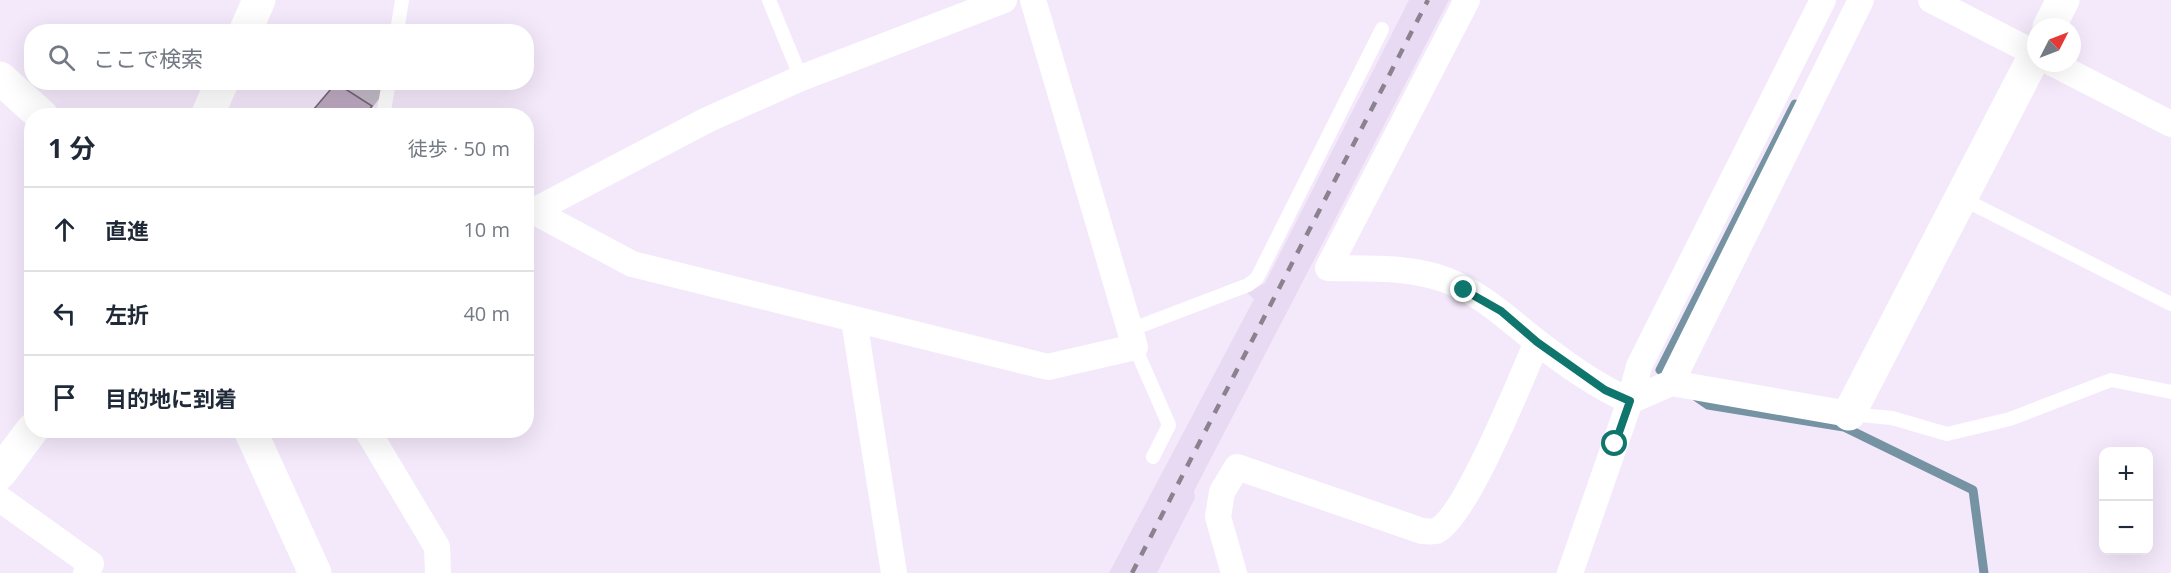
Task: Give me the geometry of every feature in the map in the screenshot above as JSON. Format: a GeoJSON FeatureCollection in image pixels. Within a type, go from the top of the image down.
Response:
{"type":"FeatureCollection","features":[{"type":"Feature","properties":{"kind":"street"},"geometry":{"type":"LineString","coordinates":[[248,24],[259,0]]}},
{"type":"Feature","properties":{"kind":"street"},"geometry":{"type":"LineString","coordinates":[[534,211],[707,120],[801,78],[1004,0]]}},
{"type":"Feature","properties":{"kind":"street"},"geometry":{"type":"LineString","coordinates":[[534,215],[632,264],[1048,367],[1133,339],[1033,0]]}},
{"type":"Feature","properties":{"kind":"street"},"geometry":{"type":"LineString","coordinates":[[1467,0],[1328,268],[1402,270],[1446,279],[1501,311],[1537,342],[1605,390],[1630,401],[1671,383],[1849,414],[2027,71]]}},
{"type":"Feature","properties":{"kind":"street"},"geometry":{"type":"LineString","coordinates":[[1570,573],[1630,401],[1639,366],[1823,0]]}},
{"type":"Feature","properties":{"kind":"street"},"geometry":{"type":"LineString","coordinates":[[1671,383],[1862,0]]}},
{"type":"Feature","properties":{"kind":"street"},"geometry":{"type":"LineString","coordinates":[[1931,0],[2027,49]]}},
{"type":"Feature","properties":{"kind":"street"},"geometry":{"type":"LineString","coordinates":[[2054,18],[2063,0]]}},
{"type":"Feature","properties":{"kind":"street"},"geometry":{"type":"LineString","coordinates":[[2070,72],[2171,124]]}},
{"type":"Feature","properties":{"kind":"street"},"geometry":{"type":"LineString","coordinates":[[0,78],[33,108]]}},
{"type":"Feature","properties":{"kind":"street"},"geometry":{"type":"LineString","coordinates":[[211,108],[218,90]]}},
{"type":"Feature","properties":{"kind":"street"},"geometry":{"type":"LineString","coordinates":[[854,320],[894,573]]}},
{"type":"Feature","properties":{"kind":"street"},"geometry":{"type":"LineString","coordinates":[[1234,573],[1218,517],[1222,492],[1237,467],[1422,531],[1435,531],[1448,521],[1492,448],[1537,342]]}},
{"type":"Feature","properties":{"kind":"street"},"geometry":{"type":"LineString","coordinates":[[0,473],[26,438]]}},
{"type":"Feature","properties":{"kind":"street"},"geometry":{"type":"LineString","coordinates":[[254,438],[315,573]]}},
{"type":"Feature","properties":{"kind":"street"},"geometry":{"type":"LineString","coordinates":[[372,438],[437,546],[438,573]]}},
{"type":"Feature","properties":{"kind":"street"},"geometry":{"type":"LineString","coordinates":[[0,499],[91,564],[86,573]]}},
{"type":"Feature","properties":{"kind":"lane"},"geometry":{"type":"LineString","coordinates":[[398,24],[402,0]]}},
{"type":"Feature","properties":{"kind":"lane"},"geometry":{"type":"LineString","coordinates":[[769,0],[801,78]]}},
{"type":"Feature","properties":{"kind":"lane"},"geometry":{"type":"LineString","coordinates":[[1153,458],[1169,425],[1133,339],[1248,285],[1257,278],[1382,29]]}},
{"type":"Feature","properties":{"kind":"lane"},"geometry":{"type":"LineString","coordinates":[[384,108],[388,90]]}},
{"type":"Feature","properties":{"kind":"lane"},"geometry":{"type":"LineString","coordinates":[[1961,198],[2171,304]]}},
{"type":"Feature","properties":{"kind":"lane"},"geometry":{"type":"LineString","coordinates":[[1849,414],[1892,418],[1947,434],[2010,419],[2110,380],[2171,392]]}},
{"type":"Feature","properties":{"kind":"shaded area"},"geometry":{"type":"Polygon","coordinates":[[[1409,0],[1449,0],[1194,491],[1195,498],[1157,573],[1109,573],[1254,299],[1247,293],[1265,283],[1409,0]]]}},
{"type":"Feature","properties":{"kind":"building"},"geometry":{"type":"Polygon","coordinates":[[[330,90],[347,90],[372,106],[371,108],[315,108],[330,90]]]}},
{"type":"Feature","properties":{"kind":"waterway"},"geometry":{"type":"LineString","coordinates":[[1672,379],[1660,370],[1795,104]]}},
{"type":"Feature","properties":{"kind":"waterway"},"geometry":{"type":"LineString","coordinates":[[1695,396],[1708,405],[1844,427],[1973,490],[1984,573]]}},
{"type":"Feature","properties":{"kind":"railway"},"geometry":{"type":"LineString","coordinates":[[1132,573],[1428,0]]}},
{"type":"Feature","properties":{"kind":"route"},"geometry":{"type":"LineString","coordinates":[[1464,290],[1501,311],[1537,342],[1605,390],[1630,401],[1615,444]]}}]}
